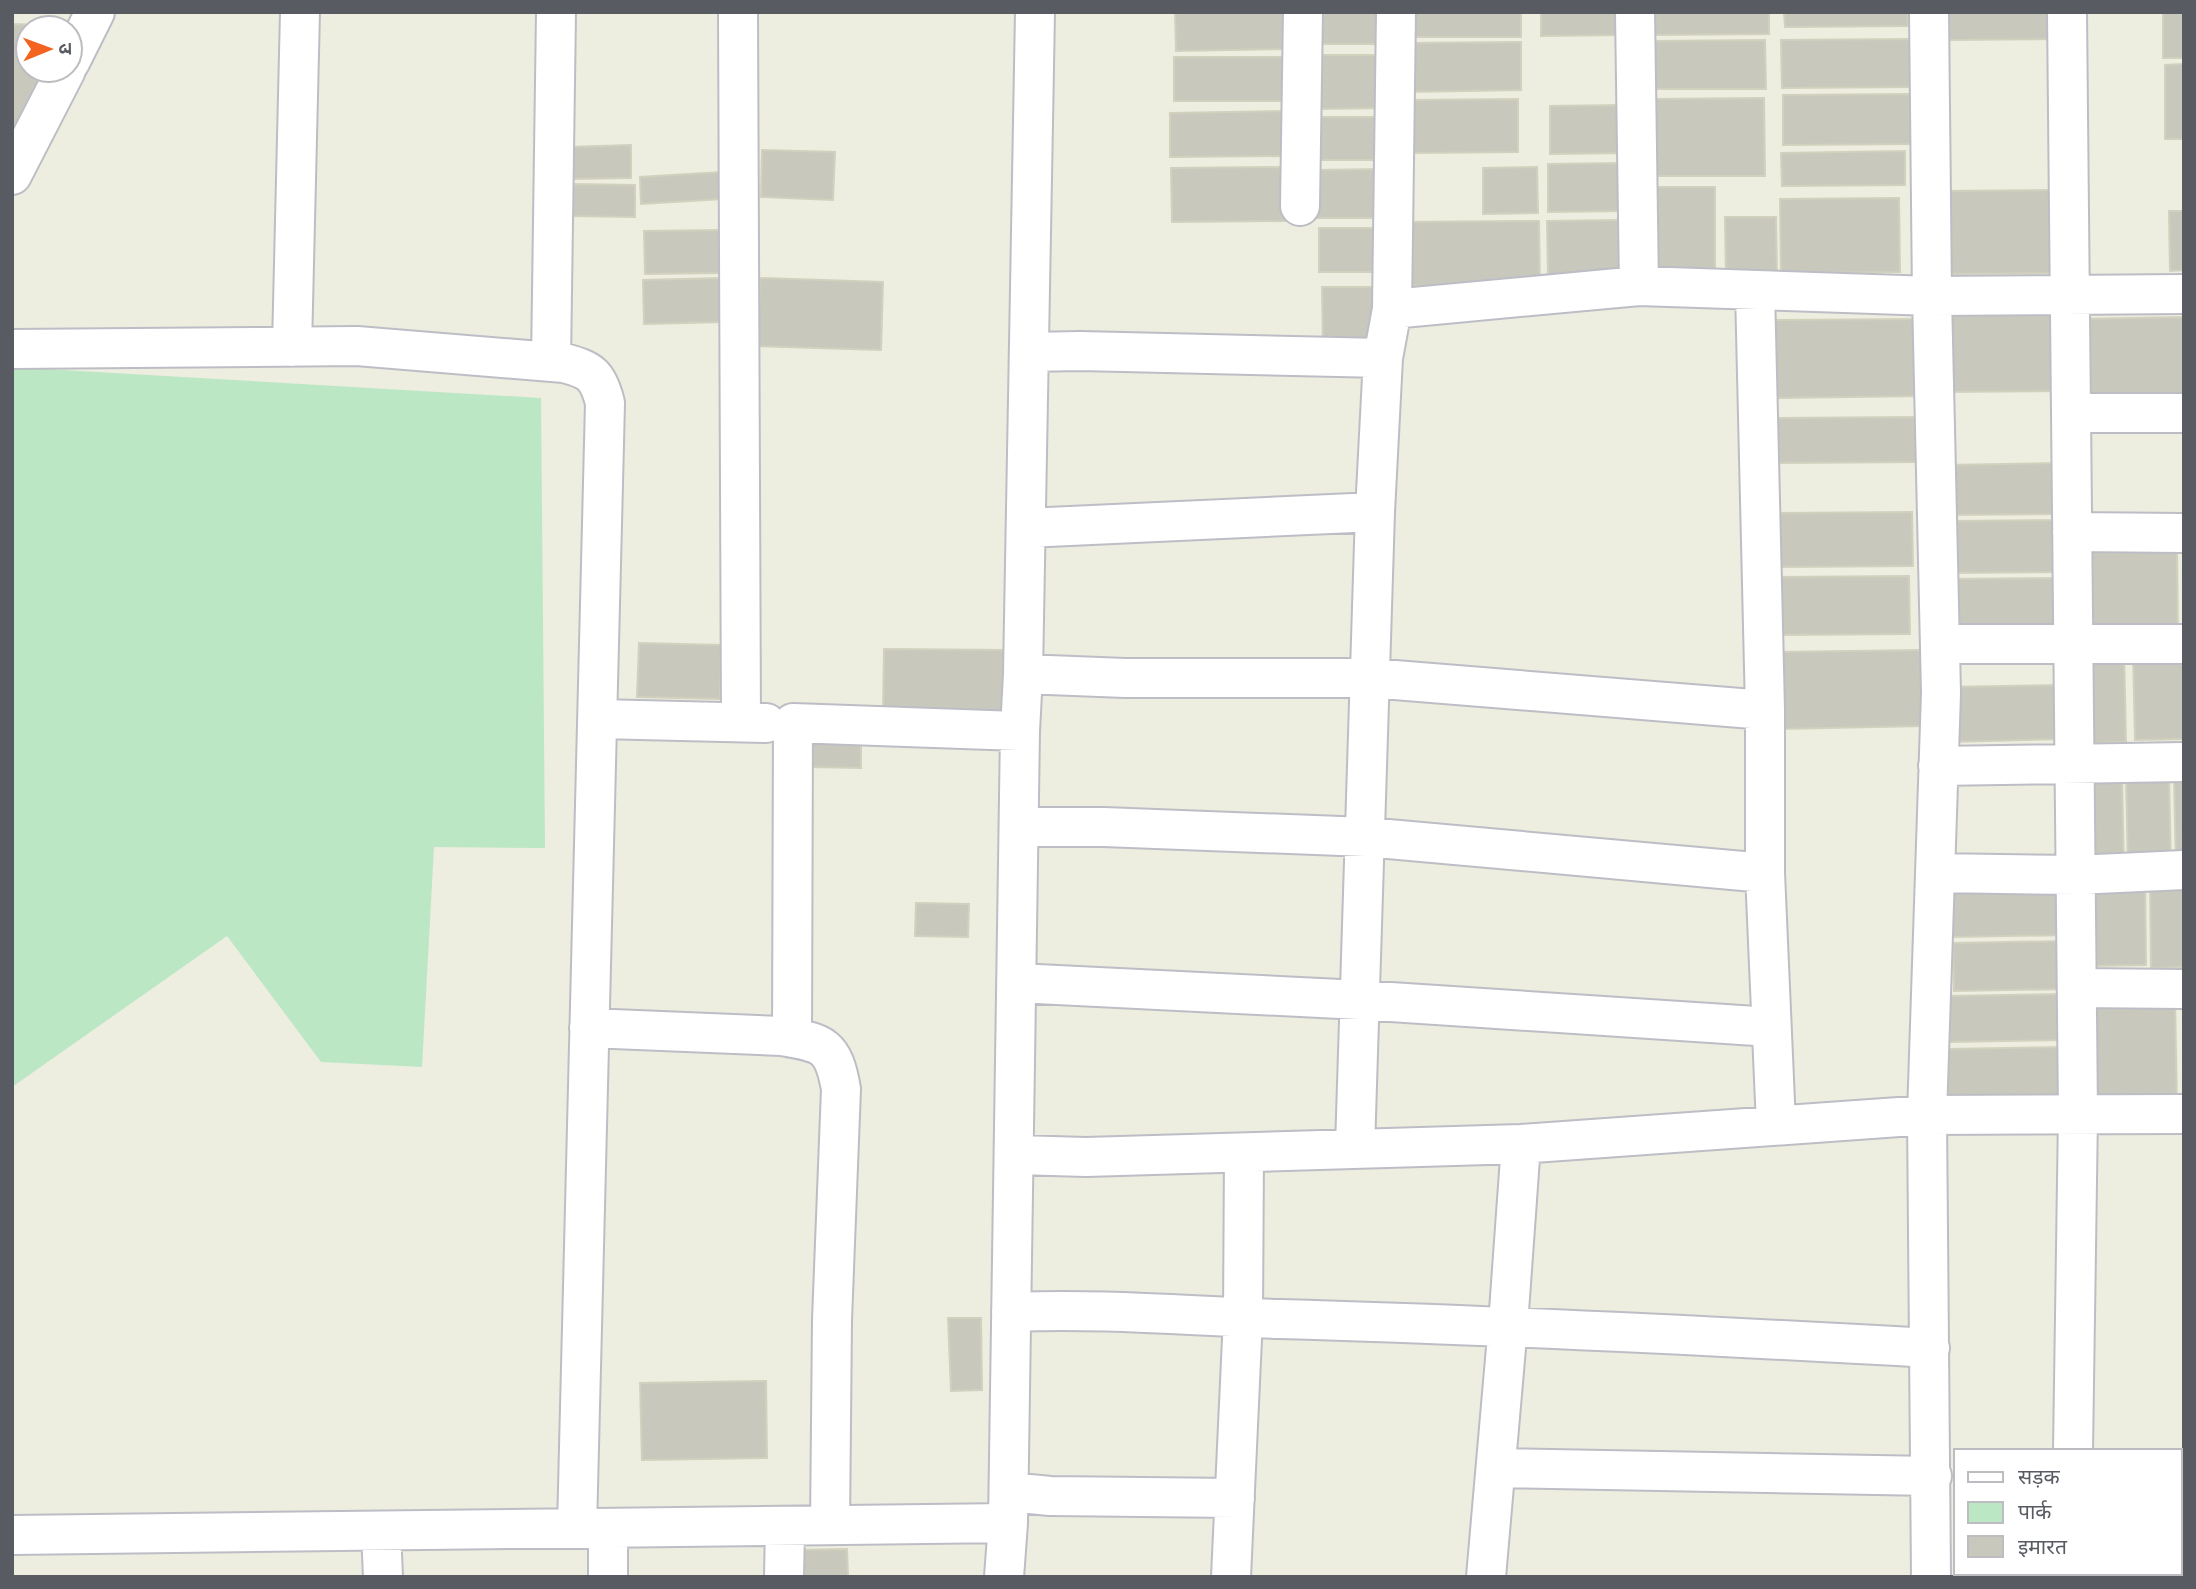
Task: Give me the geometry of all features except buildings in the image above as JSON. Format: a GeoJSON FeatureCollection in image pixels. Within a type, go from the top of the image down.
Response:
{"type":"FeatureCollection","features":[{"type":"Feature","properties":{"kind":"street"},"geometry":{"type":"LineString","coordinates":[[84,34],[95,12]]}},
{"type":"Feature","properties":{"kind":"street"},"geometry":{"type":"LineString","coordinates":[[292,347],[300,12]]}},
{"type":"Feature","properties":{"kind":"street"},"geometry":{"type":"LineString","coordinates":[[551,362],[556,12]]}},
{"type":"Feature","properties":{"kind":"street"},"geometry":{"type":"LineString","coordinates":[[738,12],[741,722]]}},
{"type":"Feature","properties":{"kind":"street"},"geometry":{"type":"LineString","coordinates":[[1004,1577],[1008,1507],[1035,12]]}},
{"type":"Feature","properties":{"kind":"street"},"geometry":{"type":"LineString","coordinates":[[1300,206],[1303,12]]}},
{"type":"Feature","properties":{"kind":"street"},"geometry":{"type":"LineString","coordinates":[[1355,1148],[1375,512],[1383,358],[1392,309],[1396,12]]}},
{"type":"Feature","properties":{"kind":"street"},"geometry":{"type":"LineString","coordinates":[[1636,12],[1639,286]]}},
{"type":"Feature","properties":{"kind":"street"},"geometry":{"type":"LineString","coordinates":[[1929,12],[1931,296],[1940,644],[1927,1115],[1931,1577]]}},
{"type":"Feature","properties":{"kind":"street"},"geometry":{"type":"LineString","coordinates":[[2067,12],[2078,1114],[2073,1449]]}},
{"type":"Feature","properties":{"kind":"street"},"geometry":{"type":"LineString","coordinates":[[12,175],[59,84]]}},
{"type":"Feature","properties":{"kind":"street"},"geometry":{"type":"LineString","coordinates":[[1392,309],[1639,286],[1931,296],[2184,294]]}},
{"type":"Feature","properties":{"kind":"street"},"geometry":{"type":"LineString","coordinates":[[1755,290],[1765,710],[1765,873],[1776,1125]]}},
{"type":"Feature","properties":{"kind":"street"},"geometry":{"type":"LineString","coordinates":[[12,349],[357,346],[551,362],[585,368],[600,382],[605,403],[589,1028],[593,1528],[608,1577]]}},
{"type":"Feature","properties":{"kind":"street"},"geometry":{"type":"LineString","coordinates":[[1029,352],[1383,358]]}},
{"type":"Feature","properties":{"kind":"street"},"geometry":{"type":"LineString","coordinates":[[2071,413],[2184,413]]}},
{"type":"Feature","properties":{"kind":"street"},"geometry":{"type":"LineString","coordinates":[[1026,527],[1375,512]]}},
{"type":"Feature","properties":{"kind":"street"},"geometry":{"type":"LineString","coordinates":[[2072,533],[2184,533]]}},
{"type":"Feature","properties":{"kind":"street"},"geometry":{"type":"LineString","coordinates":[[1940,644],[2184,644]]}},
{"type":"Feature","properties":{"kind":"street"},"geometry":{"type":"LineString","coordinates":[[1023,674],[1125,678],[1370,678],[1765,710]]}},
{"type":"Feature","properties":{"kind":"street"},"geometry":{"type":"LineString","coordinates":[[598,719],[1020,731]]}},
{"type":"Feature","properties":{"kind":"street"},"geometry":{"type":"LineString","coordinates":[[792,1038],[793,723]]}},
{"type":"Feature","properties":{"kind":"street"},"geometry":{"type":"LineString","coordinates":[[1938,766],[2184,762]]}},
{"type":"Feature","properties":{"kind":"street"},"geometry":{"type":"LineString","coordinates":[[1020,827],[1104,827],[1366,837],[1765,873]]}},
{"type":"Feature","properties":{"kind":"street"},"geometry":{"type":"LineString","coordinates":[[1935,873],[2076,874],[2184,870]]}},
{"type":"Feature","properties":{"kind":"street"},"geometry":{"type":"LineString","coordinates":[[1017,983],[1360,1000],[1771,1027]]}},
{"type":"Feature","properties":{"kind":"street"},"geometry":{"type":"LineString","coordinates":[[2077,988],[2184,989]]}},
{"type":"Feature","properties":{"kind":"street"},"geometry":{"type":"LineString","coordinates":[[589,1028],[812,1040],[828,1051],[837,1068],[841,1089],[832,1320],[830,1525]]}},
{"type":"Feature","properties":{"kind":"street"},"geometry":{"type":"LineString","coordinates":[[1014,1155],[1086,1157],[1521,1144],[1927,1115],[2184,1114]]}},
{"type":"Feature","properties":{"kind":"street"},"geometry":{"type":"LineString","coordinates":[[1486,1577],[1521,1144]]}},
{"type":"Feature","properties":{"kind":"street"},"geometry":{"type":"LineString","coordinates":[[1231,1577],[1243,1317],[1244,1153]]}},
{"type":"Feature","properties":{"kind":"street"},"geometry":{"type":"LineString","coordinates":[[1011,1312],[1073,1309],[1508,1325],[1930,1348]]}},
{"type":"Feature","properties":{"kind":"street"},"geometry":{"type":"LineString","coordinates":[[1496,1468],[1932,1476]]}},
{"type":"Feature","properties":{"kind":"street"},"geometry":{"type":"LineString","coordinates":[[12,1535],[830,1525],[1008,1507],[1049,1496],[1235,1498]]}},
{"type":"Feature","properties":{"kind":"street"},"geometry":{"type":"LineString","coordinates":[[784,1577],[785,1525]]}},
{"type":"Feature","properties":{"kind":"street"},"geometry":{"type":"LineString","coordinates":[[381,1531],[383,1577]]}},
{"type":"Feature","properties":{"kind":"green space"},"geometry":{"type":"Polygon","coordinates":[[[12,369],[541,398],[545,848],[434,847],[422,1067],[321,1062],[227,936],[12,1087],[12,369]]]}}]}
